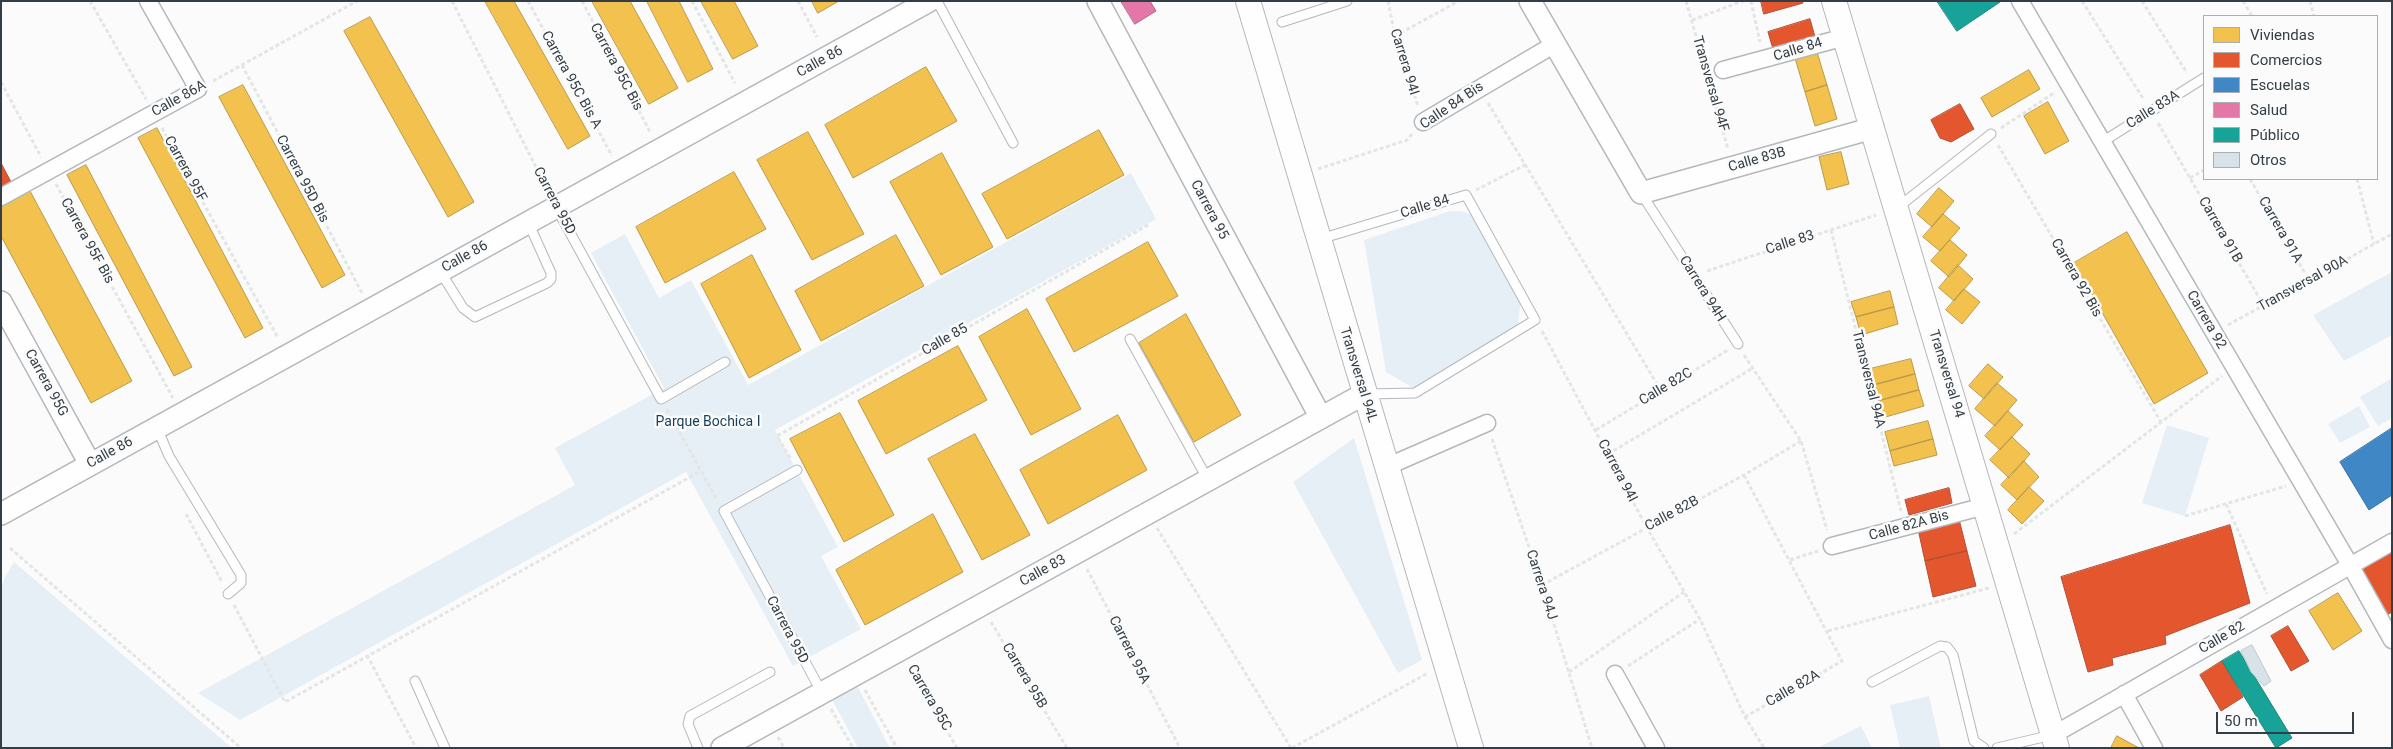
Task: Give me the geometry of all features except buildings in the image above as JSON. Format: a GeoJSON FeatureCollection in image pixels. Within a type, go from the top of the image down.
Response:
{"type":"FeatureCollection","features":[{"type":"Feature","properties":{"kind":"main road","name":"Transversal 94L"},"geometry":{"type":"LineString","coordinates":[[1248,1],[1471,748]]}},
{"type":"Feature","properties":{"kind":"main road","name":"Transversal 94"},"geometry":{"type":"LineString","coordinates":[[1834,1],[1873,128],[1887,211],[1985,506],[2055,741]]}},
{"type":"Feature","properties":{"kind":"street"},"geometry":{"type":"LineString","coordinates":[[148,1],[198,89]]}},
{"type":"Feature","properties":{"kind":"street","name":"Calle 86"},"geometry":{"type":"LineString","coordinates":[[1,514],[929,1]]}},
{"type":"Feature","properties":{"kind":"street","name":"Carrera 95"},"geometry":{"type":"LineString","coordinates":[[1098,1],[1320,418]]}},
{"type":"Feature","properties":{"kind":"street","name":"Carrera 94H"},"geometry":{"type":"LineString","coordinates":[[1530,1],[1641,193]]}},
{"type":"Feature","properties":{"kind":"street","name":"Carrera 92"},"geometry":{"type":"LineString","coordinates":[[2020,1],[2392,640]]}},
{"type":"Feature","properties":{"kind":"street","name":"Calle 84"},"geometry":{"type":"LineString","coordinates":[[1723,70],[1845,37]]}},
{"type":"Feature","properties":{"kind":"street","name":"Calle 84 Bis"},"geometry":{"type":"LineString","coordinates":[[1423,122],[1555,44]]}},
{"type":"Feature","properties":{"kind":"street","name":"Calle 86A"},"geometry":{"type":"LineString","coordinates":[[1,197],[198,89]]}},
{"type":"Feature","properties":{"kind":"street","name":"Calle 83B"},"geometry":{"type":"LineString","coordinates":[[1641,193],[1873,128]]}},
{"type":"Feature","properties":{"kind":"street","name":"Carrera 95G"},"geometry":{"type":"LineString","coordinates":[[1,302],[90,464]]}},
{"type":"Feature","properties":{"kind":"street","name":"Calle 83"},"geometry":{"type":"LineString","coordinates":[[722,748],[1364,394]]}},
{"type":"Feature","properties":{"kind":"street"},"geometry":{"type":"LineString","coordinates":[[1386,467],[1487,423]]}},
{"type":"Feature","properties":{"kind":"street","name":"Calle 82A Bis"},"geometry":{"type":"LineString","coordinates":[[1832,546],[1985,506]]}},
{"type":"Feature","properties":{"kind":"street","name":"Calle 82"},"geometry":{"type":"LineString","coordinates":[[2055,741],[2124,694],[2392,542]]}},
{"type":"Feature","properties":{"kind":"street"},"geometry":{"type":"LineString","coordinates":[[1615,674],[1656,748]]}},
{"type":"Feature","properties":{"kind":"street"},"geometry":{"type":"LineString","coordinates":[[2124,694],[2154,748]]}},
{"type":"Feature","properties":{"kind":"lane"},"geometry":{"type":"LineString","coordinates":[[937,1],[1013,143]]}},
{"type":"Feature","properties":{"kind":"lane"},"geometry":{"type":"LineString","coordinates":[[1282,22],[1347,1]]}},
{"type":"Feature","properties":{"kind":"lane","name":"Calle 83A"},"geometry":{"type":"LineString","coordinates":[[2102,142],[2203,79]]}},
{"type":"Feature","properties":{"kind":"lane"},"geometry":{"type":"LineString","coordinates":[[1887,211],[1991,134]]}},
{"type":"Feature","properties":{"kind":"lane","name":"Carrera 94H"},"geometry":{"type":"LineString","coordinates":[[1641,193],[1738,344]]}},
{"type":"Feature","properties":{"kind":"lane"},"geometry":{"type":"LineString","coordinates":[[1364,394],[1415,393],[1535,320],[1466,195]]}},
{"type":"Feature","properties":{"kind":"lane","name":"Calle 84"},"geometry":{"type":"LineString","coordinates":[[1318,239],[1466,195]]}},
{"type":"Feature","properties":{"kind":"lane","name":"Carrera 95D"},"geometry":{"type":"LineString","coordinates":[[556,207],[661,399]]}},
{"type":"Feature","properties":{"kind":"lane"},"geometry":{"type":"LineString","coordinates":[[439,271],[463,308],[475,317],[547,283],[552,279],[551,273],[528,222]]}},
{"type":"Feature","properties":{"kind":"lane"},"geometry":{"type":"LineString","coordinates":[[1130,339],[1208,480]]}},
{"type":"Feature","properties":{"kind":"lane"},"geometry":{"type":"LineString","coordinates":[[661,399],[725,362]]}},
{"type":"Feature","properties":{"kind":"lane"},"geometry":{"type":"LineString","coordinates":[[157,427],[169,456],[241,575],[241,583],[228,594]]}},
{"type":"Feature","properties":{"kind":"lane"},"geometry":{"type":"LineString","coordinates":[[724,511],[797,470]]}},
{"type":"Feature","properties":{"kind":"lane","name":"Carrera 95D"},"geometry":{"type":"LineString","coordinates":[[724,511],[822,693]]}},
{"type":"Feature","properties":{"kind":"lane"},"geometry":{"type":"LineString","coordinates":[[1872,682],[1940,646],[1947,647],[1953,654],[1974,741],[1984,748]]}},
{"type":"Feature","properties":{"kind":"lane"},"geometry":{"type":"LineString","coordinates":[[698,748],[688,724],[690,716],[770,672]]}},
{"type":"Feature","properties":{"kind":"lane"},"geometry":{"type":"LineString","coordinates":[[416,681],[445,748]]}},
{"type":"Feature","properties":{"kind":"lane"},"geometry":{"type":"LineString","coordinates":[[1997,748],[2055,741]]}},
{"type":"Feature","properties":{"kind":"path","name":"Carrera 95F"},"geometry":{"type":"LineString","coordinates":[[90,1],[278,338]]}},
{"type":"Feature","properties":{"kind":"path","name":"Calle 86A"},"geometry":{"type":"LineString","coordinates":[[198,89],[357,1]]}},
{"type":"Feature","properties":{"kind":"path","name":"Carrera 95D"},"geometry":{"type":"LineString","coordinates":[[452,1],[556,207]]}},
{"type":"Feature","properties":{"kind":"path","name":"Carrera 95C Bis A"},"geometry":{"type":"LineString","coordinates":[[528,1],[614,158]]}},
{"type":"Feature","properties":{"kind":"path","name":"Carrera 95C Bis"},"geometry":{"type":"LineString","coordinates":[[582,1],[650,132]]}},
{"type":"Feature","properties":{"kind":"path"},"geometry":{"type":"LineString","coordinates":[[692,1],[736,84]]}},
{"type":"Feature","properties":{"kind":"path"},"geometry":{"type":"LineString","coordinates":[[798,1],[816,36]]}},
{"type":"Feature","properties":{"kind":"path","name":"Carrera 94I"},"geometry":{"type":"LineString","coordinates":[[1388,1],[1395,36],[1423,122]]}},
{"type":"Feature","properties":{"kind":"path"},"geometry":{"type":"LineString","coordinates":[[1395,36],[1459,1]]}},
{"type":"Feature","properties":{"kind":"path","name":"Transversal 94F"},"geometry":{"type":"LineString","coordinates":[[1686,1],[1733,167]]}},
{"type":"Feature","properties":{"kind":"path"},"geometry":{"type":"LineString","coordinates":[[1692,20],[1743,1]]}},
{"type":"Feature","properties":{"kind":"path"},"geometry":{"type":"LineString","coordinates":[[1751,1],[1764,60]]}},
{"type":"Feature","properties":{"kind":"path","name":"Carrera 91B"},"geometry":{"type":"LineString","coordinates":[[2082,1],[2151,111],[2264,306]]}},
{"type":"Feature","properties":{"kind":"path"},"geometry":{"type":"LineString","coordinates":[[2142,1],[2194,84]]}},
{"type":"Feature","properties":{"kind":"path"},"geometry":{"type":"LineString","coordinates":[[2244,1],[2251,15]]}},
{"type":"Feature","properties":{"kind":"path"},"geometry":{"type":"LineString","coordinates":[[2310,1],[2314,15]]}},
{"type":"Feature","properties":{"kind":"path","name":"Carrera 95D Bis"},"geometry":{"type":"LineString","coordinates":[[242,64],[362,294]]}},
{"type":"Feature","properties":{"kind":"path","name":"Carrera 95F Bis"},"geometry":{"type":"LineString","coordinates":[[1,82],[174,399]]}},
{"type":"Feature","properties":{"kind":"path"},"geometry":{"type":"LineString","coordinates":[[1991,134],[2068,84]]}},
{"type":"Feature","properties":{"kind":"path"},"geometry":{"type":"LineString","coordinates":[[1478,88],[1527,164],[1660,390]]}},
{"type":"Feature","properties":{"kind":"path","name":"Calle 84 Bis"},"geometry":{"type":"LineString","coordinates":[[1318,169],[1407,140],[1423,122]]}},
{"type":"Feature","properties":{"kind":"path","name":"Carrera 92 Bis"},"geometry":{"type":"LineString","coordinates":[[1991,134],[2161,422]]}},
{"type":"Feature","properties":{"kind":"path","name":"Calle 84"},"geometry":{"type":"LineString","coordinates":[[1466,195],[1527,164]]}},
{"type":"Feature","properties":{"kind":"path"},"geometry":{"type":"LineString","coordinates":[[2190,178],[2203,171]]}},
{"type":"Feature","properties":{"kind":"path","name":"Carrera 91A"},"geometry":{"type":"LineString","coordinates":[[2251,180],[2309,280]]}},
{"type":"Feature","properties":{"kind":"path"},"geometry":{"type":"LineString","coordinates":[[2357,180],[2374,244]]}},
{"type":"Feature","properties":{"kind":"path","name":"Calle 83"},"geometry":{"type":"LineString","coordinates":[[1694,275],[1887,211]]}},
{"type":"Feature","properties":{"kind":"path","name":"Calle 85"},"geometry":{"type":"LineString","coordinates":[[797,470],[777,436],[1148,225]]}},
{"type":"Feature","properties":{"kind":"path","name":"Transversal 94A"},"geometry":{"type":"LineString","coordinates":[[1831,230],[1904,527]]}},
{"type":"Feature","properties":{"kind":"path","name":"Transversal 90A"},"geometry":{"type":"LineString","coordinates":[[2214,333],[2392,234]]}},
{"type":"Feature","properties":{"kind":"path","name":"Carrera 94I"},"geometry":{"type":"LineString","coordinates":[[1535,320],[1596,430],[1647,528],[1700,619],[1745,717],[1764,748]]}},
{"type":"Feature","properties":{"kind":"path"},"geometry":{"type":"LineString","coordinates":[[1738,344],[1801,442],[1832,546],[1790,560]]}},
{"type":"Feature","properties":{"kind":"path","name":"Calle 82C"},"geometry":{"type":"LineString","coordinates":[[1596,430],[1738,344]]}},
{"type":"Feature","properties":{"kind":"path"},"geometry":{"type":"LineString","coordinates":[[2013,534],[2234,367]]}},
{"type":"Feature","properties":{"kind":"path"},"geometry":{"type":"LineString","coordinates":[[1608,454],[1753,368]]}},
{"type":"Feature","properties":{"kind":"path"},"geometry":{"type":"LineString","coordinates":[[661,399],[724,511]]}},
{"type":"Feature","properties":{"kind":"path","name":"Carrera 94J"},"geometry":{"type":"LineString","coordinates":[[1487,423],[1542,585],[1592,748]]}},
{"type":"Feature","properties":{"kind":"path","name":"Calle 82B"},"geometry":{"type":"LineString","coordinates":[[1542,585],[1801,442]]}},
{"type":"Feature","properties":{"kind":"path"},"geometry":{"type":"LineString","coordinates":[[285,702],[701,471]]}},
{"type":"Feature","properties":{"kind":"path"},"geometry":{"type":"LineString","coordinates":[[1744,475],[1828,631],[1996,587]]}},
{"type":"Feature","properties":{"kind":"path"},"geometry":{"type":"LineString","coordinates":[[2185,516],[2301,481]]}},
{"type":"Feature","properties":{"kind":"path"},"geometry":{"type":"LineString","coordinates":[[2226,504],[2268,595]]}},
{"type":"Feature","properties":{"kind":"path"},"geometry":{"type":"LineString","coordinates":[[1148,513],[1291,748],[1428,672]]}},
{"type":"Feature","properties":{"kind":"path"},"geometry":{"type":"LineString","coordinates":[[10,548],[241,748]]}},
{"type":"Feature","properties":{"kind":"path","name":"Carrera 95A"},"geometry":{"type":"LineString","coordinates":[[1077,552],[1180,748]]}},
{"type":"Feature","properties":{"kind":"path"},"geometry":{"type":"LineString","coordinates":[[1569,672],[1684,592]]}},
{"type":"Feature","properties":{"kind":"path","name":"Carrera 95B"},"geometry":{"type":"LineString","coordinates":[[981,605],[1067,748]]}},
{"type":"Feature","properties":{"kind":"path"},"geometry":{"type":"LineString","coordinates":[[1615,674],[1700,619]]}},
{"type":"Feature","properties":{"kind":"path","name":"Calle 82A"},"geometry":{"type":"LineString","coordinates":[[1745,717],[1842,661],[1828,631]]}},
{"type":"Feature","properties":{"kind":"path","name":"Carrera 95C"},"geometry":{"type":"LineString","coordinates":[[901,649],[957,748]]}},
{"type":"Feature","properties":{"kind":"path"},"geometry":{"type":"LineString","coordinates":[[367,655],[416,748]]}},
{"type":"Feature","properties":{"kind":"path"},"geometry":{"type":"LineString","coordinates":[[856,674],[897,748]]}},
{"type":"Feature","properties":{"kind":"path"},"geometry":{"type":"LineString","coordinates":[[822,693],[853,748]]}},
{"type":"Feature","properties":{"kind":"green space","name":"Parque Bochica I"},"geometry":{"type":"Polygon","coordinates":[[[1131,173],[1156,219],[775,430],[838,547],[821,556],[861,629],[793,666],[686,472],[240,720],[198,693],[575,485],[555,448],[664,388],[591,253],[625,234],[659,298],[691,280],[748,385],[1131,173]]]}},
{"type":"Feature","properties":{"kind":"green space"},"geometry":{"type":"Polygon","coordinates":[[[1450,211],[1461,211],[1474,216],[1521,296],[1518,325],[1415,389],[1386,372],[1364,240],[1450,211]]]}},
{"type":"Feature","properties":{"kind":"green space"},"geometry":{"type":"Polygon","coordinates":[[[2392,272],[2392,335],[2344,361],[2313,315],[2392,272]]]}},
{"type":"Feature","properties":{"kind":"green space"},"geometry":{"type":"Polygon","coordinates":[[[2392,378],[2392,418],[2378,426],[2360,397],[2392,378]]]}},
{"type":"Feature","properties":{"kind":"green space"},"geometry":{"type":"Polygon","coordinates":[[[2359,406],[2370,427],[2340,443],[2328,424],[2359,406]]]}},
{"type":"Feature","properties":{"kind":"green space"},"geometry":{"type":"Polygon","coordinates":[[[2167,425],[2209,438],[2185,516],[2142,503],[2167,425]]]}},
{"type":"Feature","properties":{"kind":"green space"},"geometry":{"type":"Polygon","coordinates":[[[1354,438],[1422,660],[1398,673],[1293,482],[1354,438]]]}},
{"type":"Feature","properties":{"kind":"green space"},"geometry":{"type":"Polygon","coordinates":[[[14,562],[232,748],[1,748],[1,588],[14,562]]]}},
{"type":"Feature","properties":{"kind":"green space"},"geometry":{"type":"Polygon","coordinates":[[[854,680],[890,748],[858,748],[829,694],[854,680]]]}},
{"type":"Feature","properties":{"kind":"green space"},"geometry":{"type":"Polygon","coordinates":[[[1929,696],[1941,748],[1900,748],[1890,705],[1929,696]]]}},
{"type":"Feature","properties":{"kind":"green space"},"geometry":{"type":"Polygon","coordinates":[[[1861,726],[1872,748],[1822,748],[1821,746],[1861,726]]]}}]}
